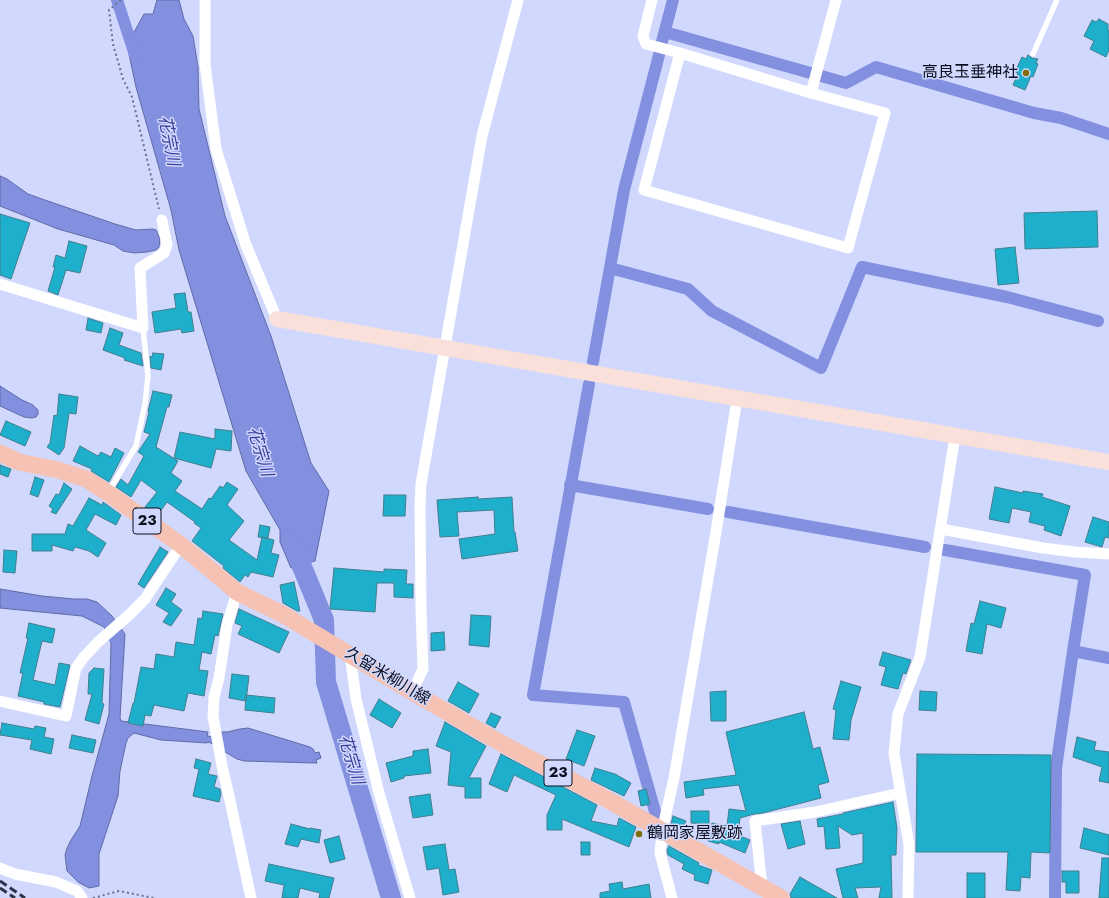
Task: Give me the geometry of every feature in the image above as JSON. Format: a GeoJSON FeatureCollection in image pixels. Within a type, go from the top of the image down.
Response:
{"type":"FeatureCollection","features":[{"type":"Feature","properties":{"kind":"main road","name":"久留米柳川線"},"geometry":{"type":"LineString","coordinates":[[0,453],[19,462],[58,470],[86,479],[181,545],[237,592],[282,614],[412,692],[501,743],[541,763],[781,898]]}},
{"type":"Feature","properties":{"kind":"street"},"geometry":{"type":"LineString","coordinates":[[205,0],[205,64],[216,149],[246,245],[277,319],[1109,462]]}},
{"type":"Feature","properties":{"kind":"street"},"geometry":{"type":"LineString","coordinates":[[412,692],[423,669],[421,600],[421,484],[482,136],[518,0]]}},
{"type":"Feature","properties":{"kind":"street"},"geometry":{"type":"LineString","coordinates":[[652,0],[643,36],[646,44],[680,53],[812,93],[885,113],[848,248],[644,190],[680,53]]}},
{"type":"Feature","properties":{"kind":"street"},"geometry":{"type":"LineString","coordinates":[[812,93],[836,0]]}},
{"type":"Feature","properties":{"kind":"street"},"geometry":{"type":"LineString","coordinates":[[0,284],[143,328],[140,268],[164,253],[167,246],[162,220]]}},
{"type":"Feature","properties":{"kind":"street"},"geometry":{"type":"LineString","coordinates":[[672,898],[660,853],[662,831],[674,778],[737,399]]}},
{"type":"Feature","properties":{"kind":"street"},"geometry":{"type":"LineString","coordinates":[[908,898],[910,845],[894,753],[898,714],[920,657],[955,436]]}},
{"type":"Feature","properties":{"kind":"street"},"geometry":{"type":"LineString","coordinates":[[940,529],[1043,548],[1109,554]]}},
{"type":"Feature","properties":{"kind":"street"},"geometry":{"type":"LineString","coordinates":[[0,701],[66,716],[76,668],[98,642],[145,599],[181,545]]}},
{"type":"Feature","properties":{"kind":"street"},"geometry":{"type":"LineString","coordinates":[[237,592],[227,625],[219,678],[214,697],[213,716],[222,766],[251,898]]}},
{"type":"Feature","properties":{"kind":"street"},"geometry":{"type":"LineString","coordinates":[[343,650],[379,793],[410,898]]}},
{"type":"Feature","properties":{"kind":"street"},"geometry":{"type":"LineString","coordinates":[[762,888],[755,821],[815,812],[900,793]]}},
{"type":"Feature","properties":{"kind":"street"},"geometry":{"type":"LineString","coordinates":[[0,868],[15,874],[56,882],[77,891],[82,898]]}},
{"type":"Feature","properties":{"kind":"lane"},"geometry":{"type":"LineString","coordinates":[[1033,54],[1057,0]]}},
{"type":"Feature","properties":{"kind":"lane"},"geometry":{"type":"LineString","coordinates":[[108,493],[136,446],[145,404],[148,376],[143,328]]}},
{"type":"Feature","properties":{"kind":"path"},"geometry":{"type":"LineString","coordinates":[[121,0],[109,10],[114,44],[123,79],[132,97],[162,220]]}},
{"type":"Feature","properties":{"kind":"path"},"geometry":{"type":"LineString","coordinates":[[93,898],[118,891],[154,898]]}},
{"type":"Feature","properties":{"kind":"water"},"geometry":{"type":"Polygon","coordinates":[[[157,0],[179,0],[184,19],[193,36],[198,67],[199,109],[225,216],[271,336],[311,463],[329,491],[315,561],[291,568],[280,542],[280,530],[246,471],[179,250],[171,210],[136,87],[127,45],[144,14],[153,14],[157,0]]]}},
{"type":"Feature","properties":{"kind":"water"},"geometry":{"type":"Polygon","coordinates":[[[0,176],[7,179],[28,194],[42,199],[136,230],[156,230],[160,239],[159,247],[156,250],[147,252],[135,253],[123,251],[114,245],[58,229],[0,206],[0,176]]]}},
{"type":"Feature","properties":{"kind":"water"},"geometry":{"type":"Polygon","coordinates":[[[0,386],[33,405],[38,410],[36,417],[24,417],[0,406],[0,386]]]}},
{"type":"Feature","properties":{"kind":"water"},"geometry":{"type":"Polygon","coordinates":[[[0,589],[42,596],[87,599],[97,602],[112,616],[125,634],[121,721],[208,732],[207,736],[215,737],[216,732],[227,732],[248,728],[310,747],[315,753],[319,752],[321,758],[316,760],[317,763],[244,761],[237,759],[208,742],[161,740],[134,733],[128,738],[126,743],[120,771],[118,796],[99,854],[99,886],[89,888],[78,882],[67,871],[65,855],[71,840],[80,826],[109,714],[111,643],[104,627],[82,616],[0,608],[0,589]]]}},
{"type":"Feature","properties":{"kind":"building"},"geometry":{"type":"Polygon","coordinates":[[[1099,19],[1108,24],[1109,50],[1106,57],[1090,49],[1094,41],[1084,36],[1092,20],[1096,22],[1099,19]]]}},
{"type":"Feature","properties":{"kind":"building","name":"高良玉垂神社"},"geometry":{"type":"Polygon","coordinates":[[[1028,55],[1032,58],[1038,59],[1036,63],[1038,64],[1033,77],[1031,76],[1025,90],[1013,85],[1018,73],[1015,72],[1022,57],[1026,59],[1028,55]]]}},
{"type":"Feature","properties":{"kind":"building"},"geometry":{"type":"Polygon","coordinates":[[[1097,211],[1098,247],[1025,249],[1024,213],[1097,211]]]}},
{"type":"Feature","properties":{"kind":"building"},"geometry":{"type":"Polygon","coordinates":[[[0,214],[30,223],[11,279],[0,275],[0,214]]]}},
{"type":"Feature","properties":{"kind":"building"},"geometry":{"type":"Polygon","coordinates":[[[69,241],[87,246],[80,273],[66,270],[58,295],[48,291],[55,267],[53,267],[56,255],[65,258],[69,241]]]}},
{"type":"Feature","properties":{"kind":"building"},"geometry":{"type":"Polygon","coordinates":[[[1015,247],[1019,283],[998,285],[995,249],[1015,247]]]}},
{"type":"Feature","properties":{"kind":"building"},"geometry":{"type":"Polygon","coordinates":[[[185,293],[188,312],[191,312],[194,331],[182,333],[181,329],[155,333],[152,312],[176,308],[174,294],[185,293]]]}},
{"type":"Feature","properties":{"kind":"building"},"geometry":{"type":"Polygon","coordinates":[[[88,318],[103,323],[101,333],[86,330],[88,318]]]}},
{"type":"Feature","properties":{"kind":"building"},"geometry":{"type":"Polygon","coordinates":[[[110,328],[123,333],[119,345],[141,353],[143,366],[124,360],[125,358],[103,350],[110,328]]]}},
{"type":"Feature","properties":{"kind":"building"},"geometry":{"type":"Polygon","coordinates":[[[153,353],[164,354],[161,370],[151,368],[150,356],[152,357],[153,353]]]}},
{"type":"Feature","properties":{"kind":"building"},"geometry":{"type":"Polygon","coordinates":[[[153,391],[172,395],[169,407],[167,407],[156,447],[178,461],[171,473],[182,481],[175,491],[202,509],[209,498],[211,499],[220,486],[223,488],[227,482],[238,489],[227,505],[244,521],[229,540],[257,560],[262,537],[274,540],[271,553],[279,555],[273,577],[251,572],[248,577],[245,575],[240,582],[223,568],[224,566],[192,541],[201,528],[194,523],[195,522],[167,502],[157,516],[145,507],[157,492],[141,480],[131,497],[116,487],[121,479],[128,485],[144,456],[138,452],[150,434],[144,432],[153,391]]]}},
{"type":"Feature","properties":{"kind":"building"},"geometry":{"type":"Polygon","coordinates":[[[59,394],[78,397],[76,414],[69,413],[64,448],[59,455],[47,447],[50,443],[54,415],[57,416],[59,394]]]}},
{"type":"Feature","properties":{"kind":"building"},"geometry":{"type":"Polygon","coordinates":[[[6,421],[31,432],[25,446],[0,435],[6,421]]]}},
{"type":"Feature","properties":{"kind":"building"},"geometry":{"type":"Polygon","coordinates":[[[215,429],[232,431],[231,451],[216,449],[211,468],[174,458],[180,432],[215,439],[215,429]]]}},
{"type":"Feature","properties":{"kind":"building"},"geometry":{"type":"Polygon","coordinates":[[[80,446],[98,456],[101,452],[111,457],[115,448],[124,453],[109,482],[91,471],[92,469],[73,461],[80,446]]]}},
{"type":"Feature","properties":{"kind":"building"},"geometry":{"type":"Polygon","coordinates":[[[0,465],[11,469],[8,477],[0,474],[0,465]]]}},
{"type":"Feature","properties":{"kind":"building"},"geometry":{"type":"Polygon","coordinates":[[[35,477],[44,480],[38,497],[30,494],[35,477]]]}},
{"type":"Feature","properties":{"kind":"building"},"geometry":{"type":"Polygon","coordinates":[[[64,483],[72,489],[56,514],[51,512],[53,509],[49,506],[56,494],[59,495],[64,483]]]}},
{"type":"Feature","properties":{"kind":"building"},"geometry":{"type":"Polygon","coordinates":[[[995,487],[1023,493],[1023,491],[1043,494],[1042,497],[1070,506],[1061,536],[1044,530],[1045,526],[1029,522],[1031,512],[1012,508],[1009,523],[989,519],[995,487]]]}},
{"type":"Feature","properties":{"kind":"building"},"geometry":{"type":"Polygon","coordinates":[[[384,495],[406,495],[405,516],[383,516],[384,495]]]}},
{"type":"Feature","properties":{"kind":"building"},"geometry":{"type":"Polygon","coordinates":[[[478,497],[478,499],[512,497],[514,532],[518,551],[462,559],[459,539],[495,534],[494,510],[457,512],[459,536],[440,537],[437,500],[478,497]]]}},
{"type":"Feature","properties":{"kind":"building"},"geometry":{"type":"Polygon","coordinates":[[[89,498],[102,505],[103,502],[121,515],[116,525],[95,514],[86,530],[106,543],[98,557],[89,551],[75,547],[73,551],[52,545],[52,551],[32,551],[32,534],[65,534],[68,524],[73,526],[89,498]]]}},
{"type":"Feature","properties":{"kind":"building"},"geometry":{"type":"Polygon","coordinates":[[[1093,517],[1109,522],[1109,538],[1105,537],[1102,547],[1085,542],[1093,517]]]}},
{"type":"Feature","properties":{"kind":"building"},"geometry":{"type":"Polygon","coordinates":[[[260,525],[270,527],[268,538],[258,537],[260,525]]]}},
{"type":"Feature","properties":{"kind":"building"},"geometry":{"type":"Polygon","coordinates":[[[160,547],[168,552],[144,588],[138,584],[160,547]]]}},
{"type":"Feature","properties":{"kind":"building"},"geometry":{"type":"Polygon","coordinates":[[[4,550],[17,551],[15,573],[3,572],[4,550]]]}},
{"type":"Feature","properties":{"kind":"building"},"geometry":{"type":"Polygon","coordinates":[[[334,568],[384,572],[384,569],[407,570],[406,584],[413,584],[413,598],[394,597],[394,583],[377,583],[375,612],[330,609],[334,568]]]}},
{"type":"Feature","properties":{"kind":"building"},"geometry":{"type":"Polygon","coordinates":[[[294,582],[300,611],[297,611],[283,603],[280,585],[294,582]]]}},
{"type":"Feature","properties":{"kind":"building"},"geometry":{"type":"Polygon","coordinates":[[[166,588],[176,594],[171,602],[182,610],[171,626],[163,622],[169,613],[156,605],[166,588]]]}},
{"type":"Feature","properties":{"kind":"building"},"geometry":{"type":"Polygon","coordinates":[[[980,601],[1006,608],[1001,628],[987,624],[982,654],[966,651],[971,623],[974,624],[980,601]]]}},
{"type":"Feature","properties":{"kind":"building"},"geometry":{"type":"Polygon","coordinates":[[[239,609],[289,632],[279,653],[238,634],[242,626],[235,623],[239,609]]]}},
{"type":"Feature","properties":{"kind":"building"},"geometry":{"type":"Polygon","coordinates":[[[203,611],[223,614],[218,636],[215,635],[211,654],[202,652],[199,670],[208,671],[204,696],[188,693],[184,711],[154,705],[151,716],[145,715],[143,726],[128,723],[134,703],[141,667],[154,669],[156,654],[174,657],[176,642],[194,645],[198,618],[202,619],[203,611]]]}},
{"type":"Feature","properties":{"kind":"building"},"geometry":{"type":"Polygon","coordinates":[[[471,615],[491,616],[489,647],[469,645],[471,615]]]}},
{"type":"Feature","properties":{"kind":"building"},"geometry":{"type":"Polygon","coordinates":[[[29,623],[55,629],[52,643],[42,641],[33,680],[55,685],[59,663],[70,665],[60,707],[18,696],[23,673],[20,673],[28,638],[26,638],[29,623]]]}},
{"type":"Feature","properties":{"kind":"building"},"geometry":{"type":"Polygon","coordinates":[[[444,632],[445,650],[431,651],[431,633],[444,632]]]}},
{"type":"Feature","properties":{"kind":"building"},"geometry":{"type":"Polygon","coordinates":[[[883,652],[911,660],[906,674],[903,673],[898,689],[881,685],[886,667],[879,665],[883,652]]]}},
{"type":"Feature","properties":{"kind":"building"},"geometry":{"type":"Polygon","coordinates":[[[94,668],[104,669],[102,703],[104,704],[99,724],[85,720],[92,694],[88,694],[89,673],[94,668]]]}},
{"type":"Feature","properties":{"kind":"building"},"geometry":{"type":"Polygon","coordinates":[[[232,674],[249,676],[246,701],[229,698],[232,674]]]}},
{"type":"Feature","properties":{"kind":"building"},"geometry":{"type":"Polygon","coordinates":[[[841,681],[861,687],[851,720],[849,740],[833,739],[836,710],[833,709],[841,681]]]}},
{"type":"Feature","properties":{"kind":"building"},"geometry":{"type":"Polygon","coordinates":[[[458,682],[479,694],[469,713],[448,701],[458,682]]]}},
{"type":"Feature","properties":{"kind":"building"},"geometry":{"type":"Polygon","coordinates":[[[726,691],[726,721],[711,721],[710,692],[726,691]]]}},
{"type":"Feature","properties":{"kind":"building"},"geometry":{"type":"Polygon","coordinates":[[[920,691],[937,692],[936,711],[919,710],[920,691]]]}},
{"type":"Feature","properties":{"kind":"building"},"geometry":{"type":"Polygon","coordinates":[[[246,695],[275,698],[274,713],[245,710],[246,695]]]}},
{"type":"Feature","properties":{"kind":"building"},"geometry":{"type":"Polygon","coordinates":[[[379,699],[401,713],[392,728],[370,715],[379,699]]]}},
{"type":"Feature","properties":{"kind":"building"},"geometry":{"type":"Polygon","coordinates":[[[804,712],[813,749],[820,747],[829,782],[818,785],[821,798],[740,818],[738,835],[750,840],[745,853],[719,842],[719,844],[708,841],[712,823],[727,826],[729,809],[746,811],[739,785],[703,789],[704,795],[686,798],[684,782],[736,775],[726,732],[804,712]]]}},
{"type":"Feature","properties":{"kind":"building"},"geometry":{"type":"Polygon","coordinates":[[[491,713],[501,717],[495,728],[486,723],[491,713]]]}},
{"type":"Feature","properties":{"kind":"building"},"geometry":{"type":"Polygon","coordinates":[[[445,722],[486,746],[469,778],[481,778],[481,798],[465,798],[465,787],[448,785],[451,752],[436,746],[445,722]]]}},
{"type":"Feature","properties":{"kind":"building"},"geometry":{"type":"Polygon","coordinates":[[[2,723],[34,729],[35,726],[46,728],[44,737],[54,739],[51,754],[30,749],[32,740],[0,735],[2,723]]]}},
{"type":"Feature","properties":{"kind":"building"},"geometry":{"type":"Polygon","coordinates":[[[577,730],[595,736],[584,766],[566,759],[577,730]]]}},
{"type":"Feature","properties":{"kind":"building"},"geometry":{"type":"Polygon","coordinates":[[[72,735],[96,740],[93,753],[69,748],[72,735]]]}},
{"type":"Feature","properties":{"kind":"building"},"geometry":{"type":"Polygon","coordinates":[[[1077,737],[1096,742],[1094,750],[1109,752],[1109,783],[1099,781],[1102,767],[1073,757],[1077,737]]]}},
{"type":"Feature","properties":{"kind":"building"},"geometry":{"type":"Polygon","coordinates":[[[428,749],[431,773],[404,776],[404,778],[391,782],[386,763],[413,756],[413,751],[428,749]]]}},
{"type":"Feature","properties":{"kind":"building"},"geometry":{"type":"Polygon","coordinates":[[[501,754],[597,805],[591,821],[617,826],[619,818],[636,827],[629,847],[562,819],[562,830],[547,830],[547,815],[556,795],[514,775],[507,792],[489,784],[501,754]]]}},
{"type":"Feature","properties":{"kind":"building"},"geometry":{"type":"Polygon","coordinates":[[[917,754],[1051,755],[1050,853],[1031,852],[1030,878],[1021,877],[1020,891],[1006,890],[1008,852],[916,852],[917,754]]]}},
{"type":"Feature","properties":{"kind":"building"},"geometry":{"type":"Polygon","coordinates":[[[196,759],[211,763],[208,774],[217,776],[214,787],[220,789],[221,794],[219,802],[193,796],[199,769],[194,768],[196,759]]]}},
{"type":"Feature","properties":{"kind":"building"},"geometry":{"type":"Polygon","coordinates":[[[595,768],[615,774],[631,783],[624,796],[591,780],[595,768]]]}},
{"type":"Feature","properties":{"kind":"building"},"geometry":{"type":"Polygon","coordinates":[[[646,789],[650,804],[641,806],[638,791],[646,789]]]}},
{"type":"Feature","properties":{"kind":"building"},"geometry":{"type":"Polygon","coordinates":[[[430,794],[433,815],[413,818],[409,797],[430,794]]]}},
{"type":"Feature","properties":{"kind":"building"},"geometry":{"type":"Polygon","coordinates":[[[893,802],[897,828],[896,855],[891,855],[892,898],[879,898],[881,887],[855,888],[858,898],[843,898],[836,869],[863,863],[863,833],[852,835],[838,826],[840,848],[826,849],[824,826],[818,827],[817,819],[893,802]]]}},
{"type":"Feature","properties":{"kind":"building"},"geometry":{"type":"Polygon","coordinates":[[[691,811],[709,811],[709,824],[691,823],[691,811]]]}},
{"type":"Feature","properties":{"kind":"building"},"geometry":{"type":"Polygon","coordinates":[[[673,816],[686,821],[682,830],[671,824],[673,816]]]}},
{"type":"Feature","properties":{"kind":"building"},"geometry":{"type":"Polygon","coordinates":[[[800,821],[805,844],[788,849],[781,824],[800,821]]]}},
{"type":"Feature","properties":{"kind":"building"},"geometry":{"type":"Polygon","coordinates":[[[291,824],[321,830],[319,843],[301,839],[298,847],[285,844],[291,824]]]}},
{"type":"Feature","properties":{"kind":"building"},"geometry":{"type":"Polygon","coordinates":[[[1084,828],[1109,835],[1109,855],[1080,848],[1084,828]]]}},
{"type":"Feature","properties":{"kind":"building"},"geometry":{"type":"Polygon","coordinates":[[[339,836],[345,859],[330,863],[324,840],[339,836]]]}},
{"type":"Feature","properties":{"kind":"building"},"geometry":{"type":"Polygon","coordinates":[[[581,842],[590,842],[590,855],[581,855],[581,842]]]}},
{"type":"Feature","properties":{"kind":"building"},"geometry":{"type":"Polygon","coordinates":[[[445,844],[449,870],[455,869],[459,892],[443,895],[439,868],[427,870],[423,847],[445,844]]]}},
{"type":"Feature","properties":{"kind":"building"},"geometry":{"type":"Polygon","coordinates":[[[669,846],[699,863],[698,865],[712,870],[708,884],[694,880],[695,875],[682,869],[684,864],[668,855],[667,850],[669,846]]]}},
{"type":"Feature","properties":{"kind":"building"},"geometry":{"type":"Polygon","coordinates":[[[1102,858],[1109,858],[1109,898],[1099,898],[1102,858]]]}},
{"type":"Feature","properties":{"kind":"building"},"geometry":{"type":"Polygon","coordinates":[[[269,864],[334,878],[329,898],[319,898],[320,893],[300,888],[298,898],[282,898],[284,885],[265,881],[269,864]]]}},
{"type":"Feature","properties":{"kind":"building"},"geometry":{"type":"Polygon","coordinates":[[[1062,871],[1079,871],[1079,893],[1066,893],[1066,882],[1062,882],[1062,871]]]}},
{"type":"Feature","properties":{"kind":"building"},"geometry":{"type":"Polygon","coordinates":[[[967,873],[985,873],[985,898],[967,898],[967,873]]]}},
{"type":"Feature","properties":{"kind":"building"},"geometry":{"type":"Polygon","coordinates":[[[800,877],[837,898],[791,898],[790,894],[800,877]]]}},
{"type":"Feature","properties":{"kind":"building"},"geometry":{"type":"Polygon","coordinates":[[[622,882],[623,889],[649,884],[651,898],[600,898],[600,893],[610,891],[609,884],[622,882]]]}},
{"type":"Feature","properties":{"kind":"waterway"},"geometry":{"type":"LineString","coordinates":[[117,0],[135,55]]}},
{"type":"Feature","properties":{"kind":"waterway"},"geometry":{"type":"LineString","coordinates":[[661,45],[673,0]]}},
{"type":"Feature","properties":{"kind":"waterway"},"geometry":{"type":"LineString","coordinates":[[665,32],[846,83],[876,67],[1034,113],[1061,118],[1109,134]]}},
{"type":"Feature","properties":{"kind":"waterway"},"geometry":{"type":"LineString","coordinates":[[593,362],[624,190],[659,55]]}},
{"type":"Feature","properties":{"kind":"waterway"},"geometry":{"type":"LineString","coordinates":[[610,268],[688,289],[712,311],[821,368],[862,267],[1007,297],[1098,321]]}},
{"type":"Feature","properties":{"kind":"waterway"},"geometry":{"type":"LineString","coordinates":[[589,384],[533,695],[624,702],[656,815]]}},
{"type":"Feature","properties":{"kind":"waterway"},"geometry":{"type":"LineString","coordinates":[[570,485],[708,509]]}},
{"type":"Feature","properties":{"kind":"waterway"},"geometry":{"type":"LineString","coordinates":[[728,512],[925,547]]}},
{"type":"Feature","properties":{"kind":"waterway","name":"花宗川"},"geometry":{"type":"LineString","coordinates":[[291,540],[324,620],[326,682],[391,898]]}},
{"type":"Feature","properties":{"kind":"waterway"},"geometry":{"type":"LineString","coordinates":[[945,550],[1085,575],[1073,651],[1109,658]]}},
{"type":"Feature","properties":{"kind":"waterway"},"geometry":{"type":"LineString","coordinates":[[1055,898],[1056,768],[1073,651]]}},
{"type":"Feature","properties":{"kind":"railway"},"geometry":{"type":"LineString","coordinates":[[0,881],[25,898]]}},
{"type":"Feature","properties":{"kind":"railway"},"geometry":{"type":"LineString","coordinates":[[0,888],[15,898]]}},
{"type":"Feature","properties":{"kind":"place","name":"高良玉垂神社"},"geometry":{"type":"Point","coordinates":[1026,73]}},
{"type":"Feature","properties":{"kind":"place","name":"鶴岡家屋敷跡"},"geometry":{"type":"Point","coordinates":[639,834]}}]}
